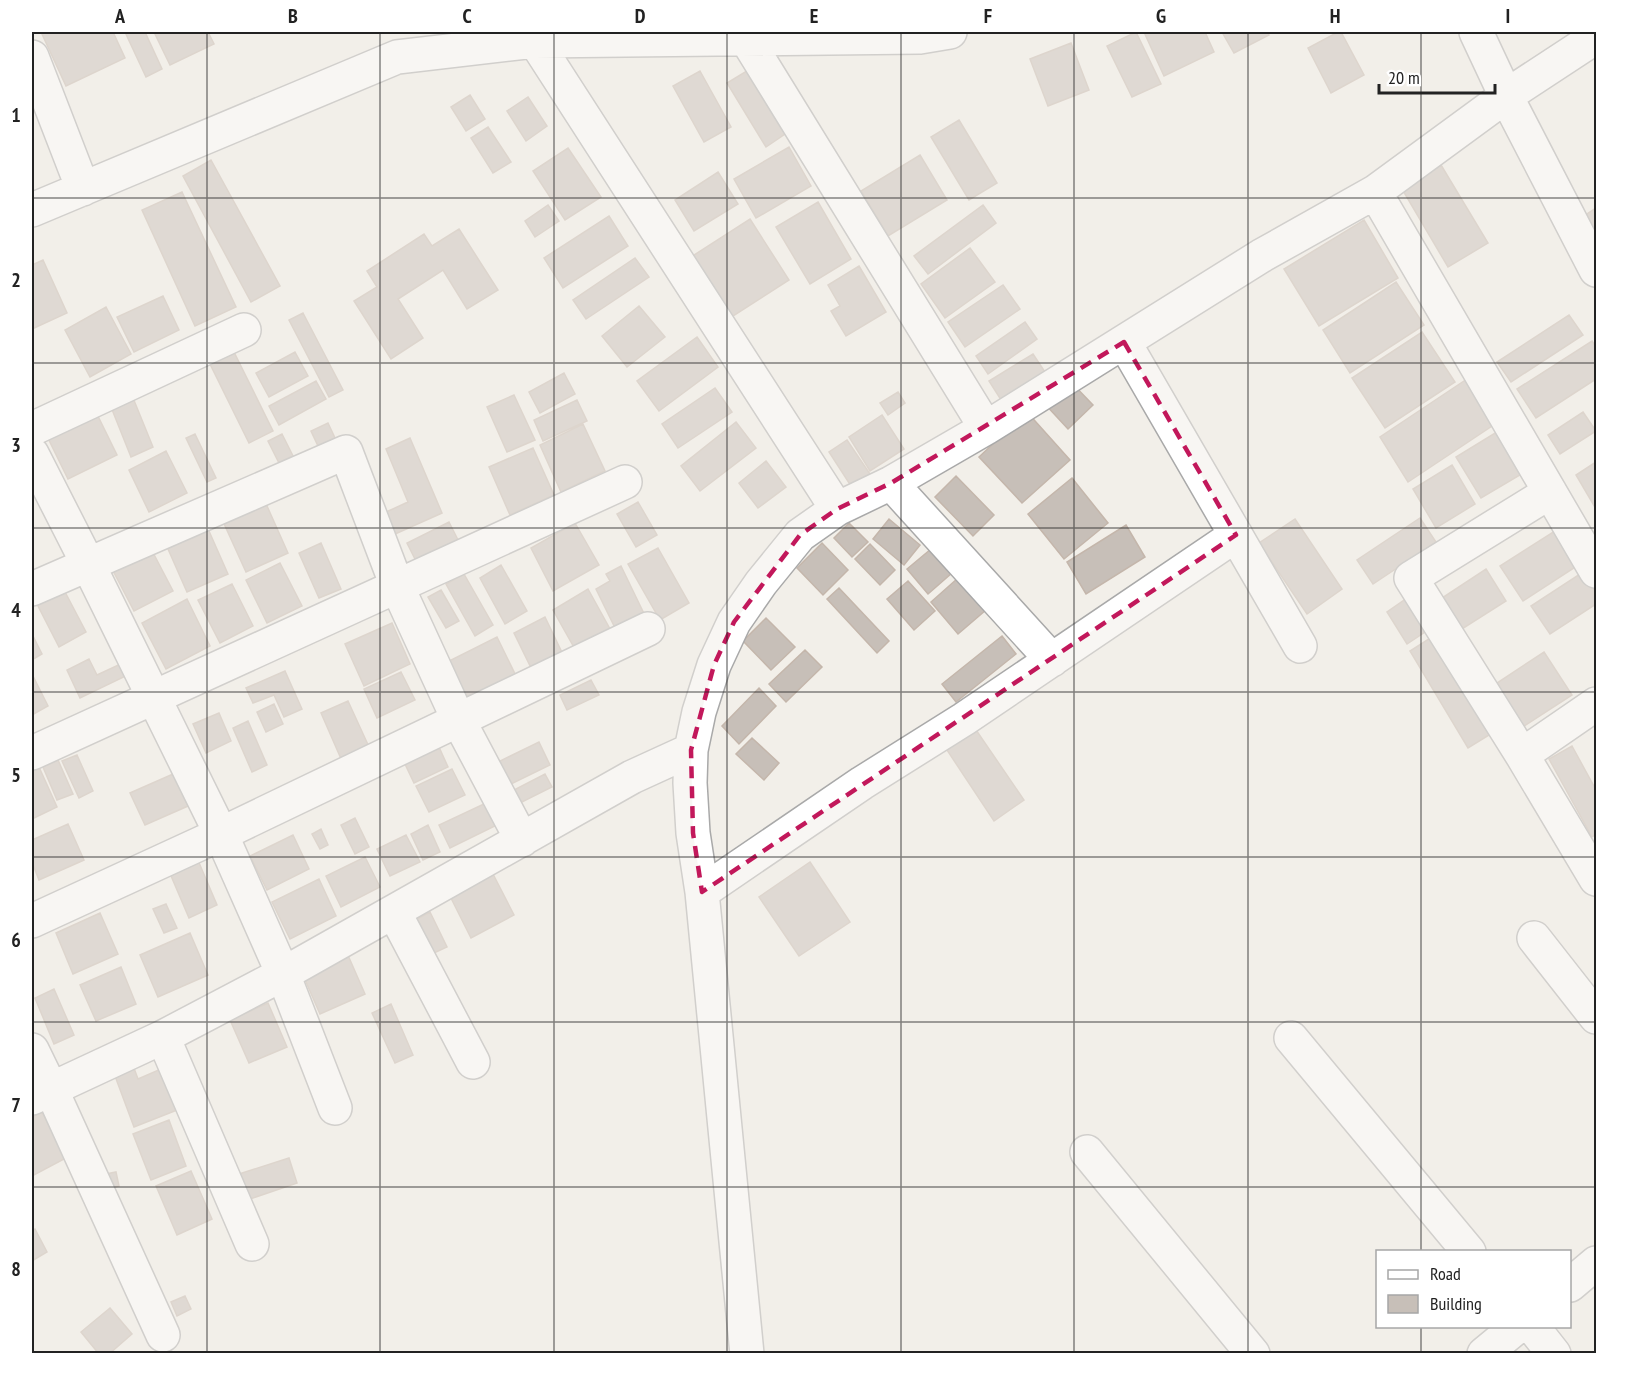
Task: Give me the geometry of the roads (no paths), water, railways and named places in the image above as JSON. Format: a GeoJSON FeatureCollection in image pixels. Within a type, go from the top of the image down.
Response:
{"type":"FeatureCollection","features":[{"type":"Feature","properties":{"kind":"street"},"geometry":{"type":"LineString","coordinates":[[32,210],[83,189],[393,44],[921,38],[950,32]]}},
{"type":"Feature","properties":{"kind":"street"},"geometry":{"type":"LineString","coordinates":[[1476,32],[1506,96],[1596,270]]}},
{"type":"Feature","properties":{"kind":"street"},"geometry":{"type":"LineString","coordinates":[[747,1353],[702,892],[693,833],[690,783],[691,750],[702,702],[714,665],[734,622],[761,583],[800,535],[837,509],[891,483],[986,428],[1261,256],[1375,192],[1506,96],[1596,37]]}},
{"type":"Feature","properties":{"kind":"street"},"geometry":{"type":"LineString","coordinates":[[747,40],[986,428]]}},
{"type":"Feature","properties":{"kind":"street"},"geometry":{"type":"LineString","coordinates":[[535,41],[837,509]]}},
{"type":"Feature","properties":{"kind":"street"},"geometry":{"type":"LineString","coordinates":[[32,57],[83,189]]}},
{"type":"Feature","properties":{"kind":"street"},"geometry":{"type":"LineString","coordinates":[[1375,192],[1596,571]]}},
{"type":"Feature","properties":{"kind":"street"},"geometry":{"type":"LineString","coordinates":[[32,429],[244,330]]}},
{"type":"Feature","properties":{"kind":"street"},"geometry":{"type":"LineString","coordinates":[[1125,342],[1300,646]]}},
{"type":"Feature","properties":{"kind":"street"},"geometry":{"type":"LineString","coordinates":[[32,589],[346,452],[397,586],[459,721],[522,840]]}},
{"type":"Feature","properties":{"kind":"street"},"geometry":{"type":"LineString","coordinates":[[32,454],[221,834],[283,974],[335,1108]]}},
{"type":"Feature","properties":{"kind":"street"},"geometry":{"type":"LineString","coordinates":[[32,753],[625,482]]}},
{"type":"Feature","properties":{"kind":"street"},"geometry":{"type":"LineString","coordinates":[[891,483],[1052,660]]}},
{"type":"Feature","properties":{"kind":"street"},"geometry":{"type":"LineString","coordinates":[[1550,492],[1411,578],[1595,871]]}},
{"type":"Feature","properties":{"kind":"street"},"geometry":{"type":"LineString","coordinates":[[702,892],[1236,535]]}},
{"type":"Feature","properties":{"kind":"street"},"geometry":{"type":"LineString","coordinates":[[32,921],[221,834],[648,629]]}},
{"type":"Feature","properties":{"kind":"street"},"geometry":{"type":"LineString","coordinates":[[1522,755],[1596,704]]}},
{"type":"Feature","properties":{"kind":"street"},"geometry":{"type":"LineString","coordinates":[[41,1093],[163,1037],[283,974],[632,777],[691,750]]}},
{"type":"Feature","properties":{"kind":"street"},"geometry":{"type":"LineString","coordinates":[[394,912],[473,1062]]}},
{"type":"Feature","properties":{"kind":"street"},"geometry":{"type":"LineString","coordinates":[[1534,938],[1596,1017]]}},
{"type":"Feature","properties":{"kind":"street"},"geometry":{"type":"LineString","coordinates":[[163,1037],[252,1244]]}},
{"type":"Feature","properties":{"kind":"street"},"geometry":{"type":"LineString","coordinates":[[1291,1038],[1468,1250]]}},
{"type":"Feature","properties":{"kind":"street"},"geometry":{"type":"LineString","coordinates":[[32,1050],[41,1093],[163,1335]]}},
{"type":"Feature","properties":{"kind":"street"},"geometry":{"type":"LineString","coordinates":[[1088,1152],[1253,1353]]}},
{"type":"Feature","properties":{"kind":"street"},"geometry":{"type":"LineString","coordinates":[[1571,1283],[1596,1263]]}},
{"type":"Feature","properties":{"kind":"street"},"geometry":{"type":"LineString","coordinates":[[1484,1353],[1515,1328]]}},
{"type":"Feature","properties":{"kind":"street"},"geometry":{"type":"LineString","coordinates":[[1534,1328],[1554,1353]]}}]}
